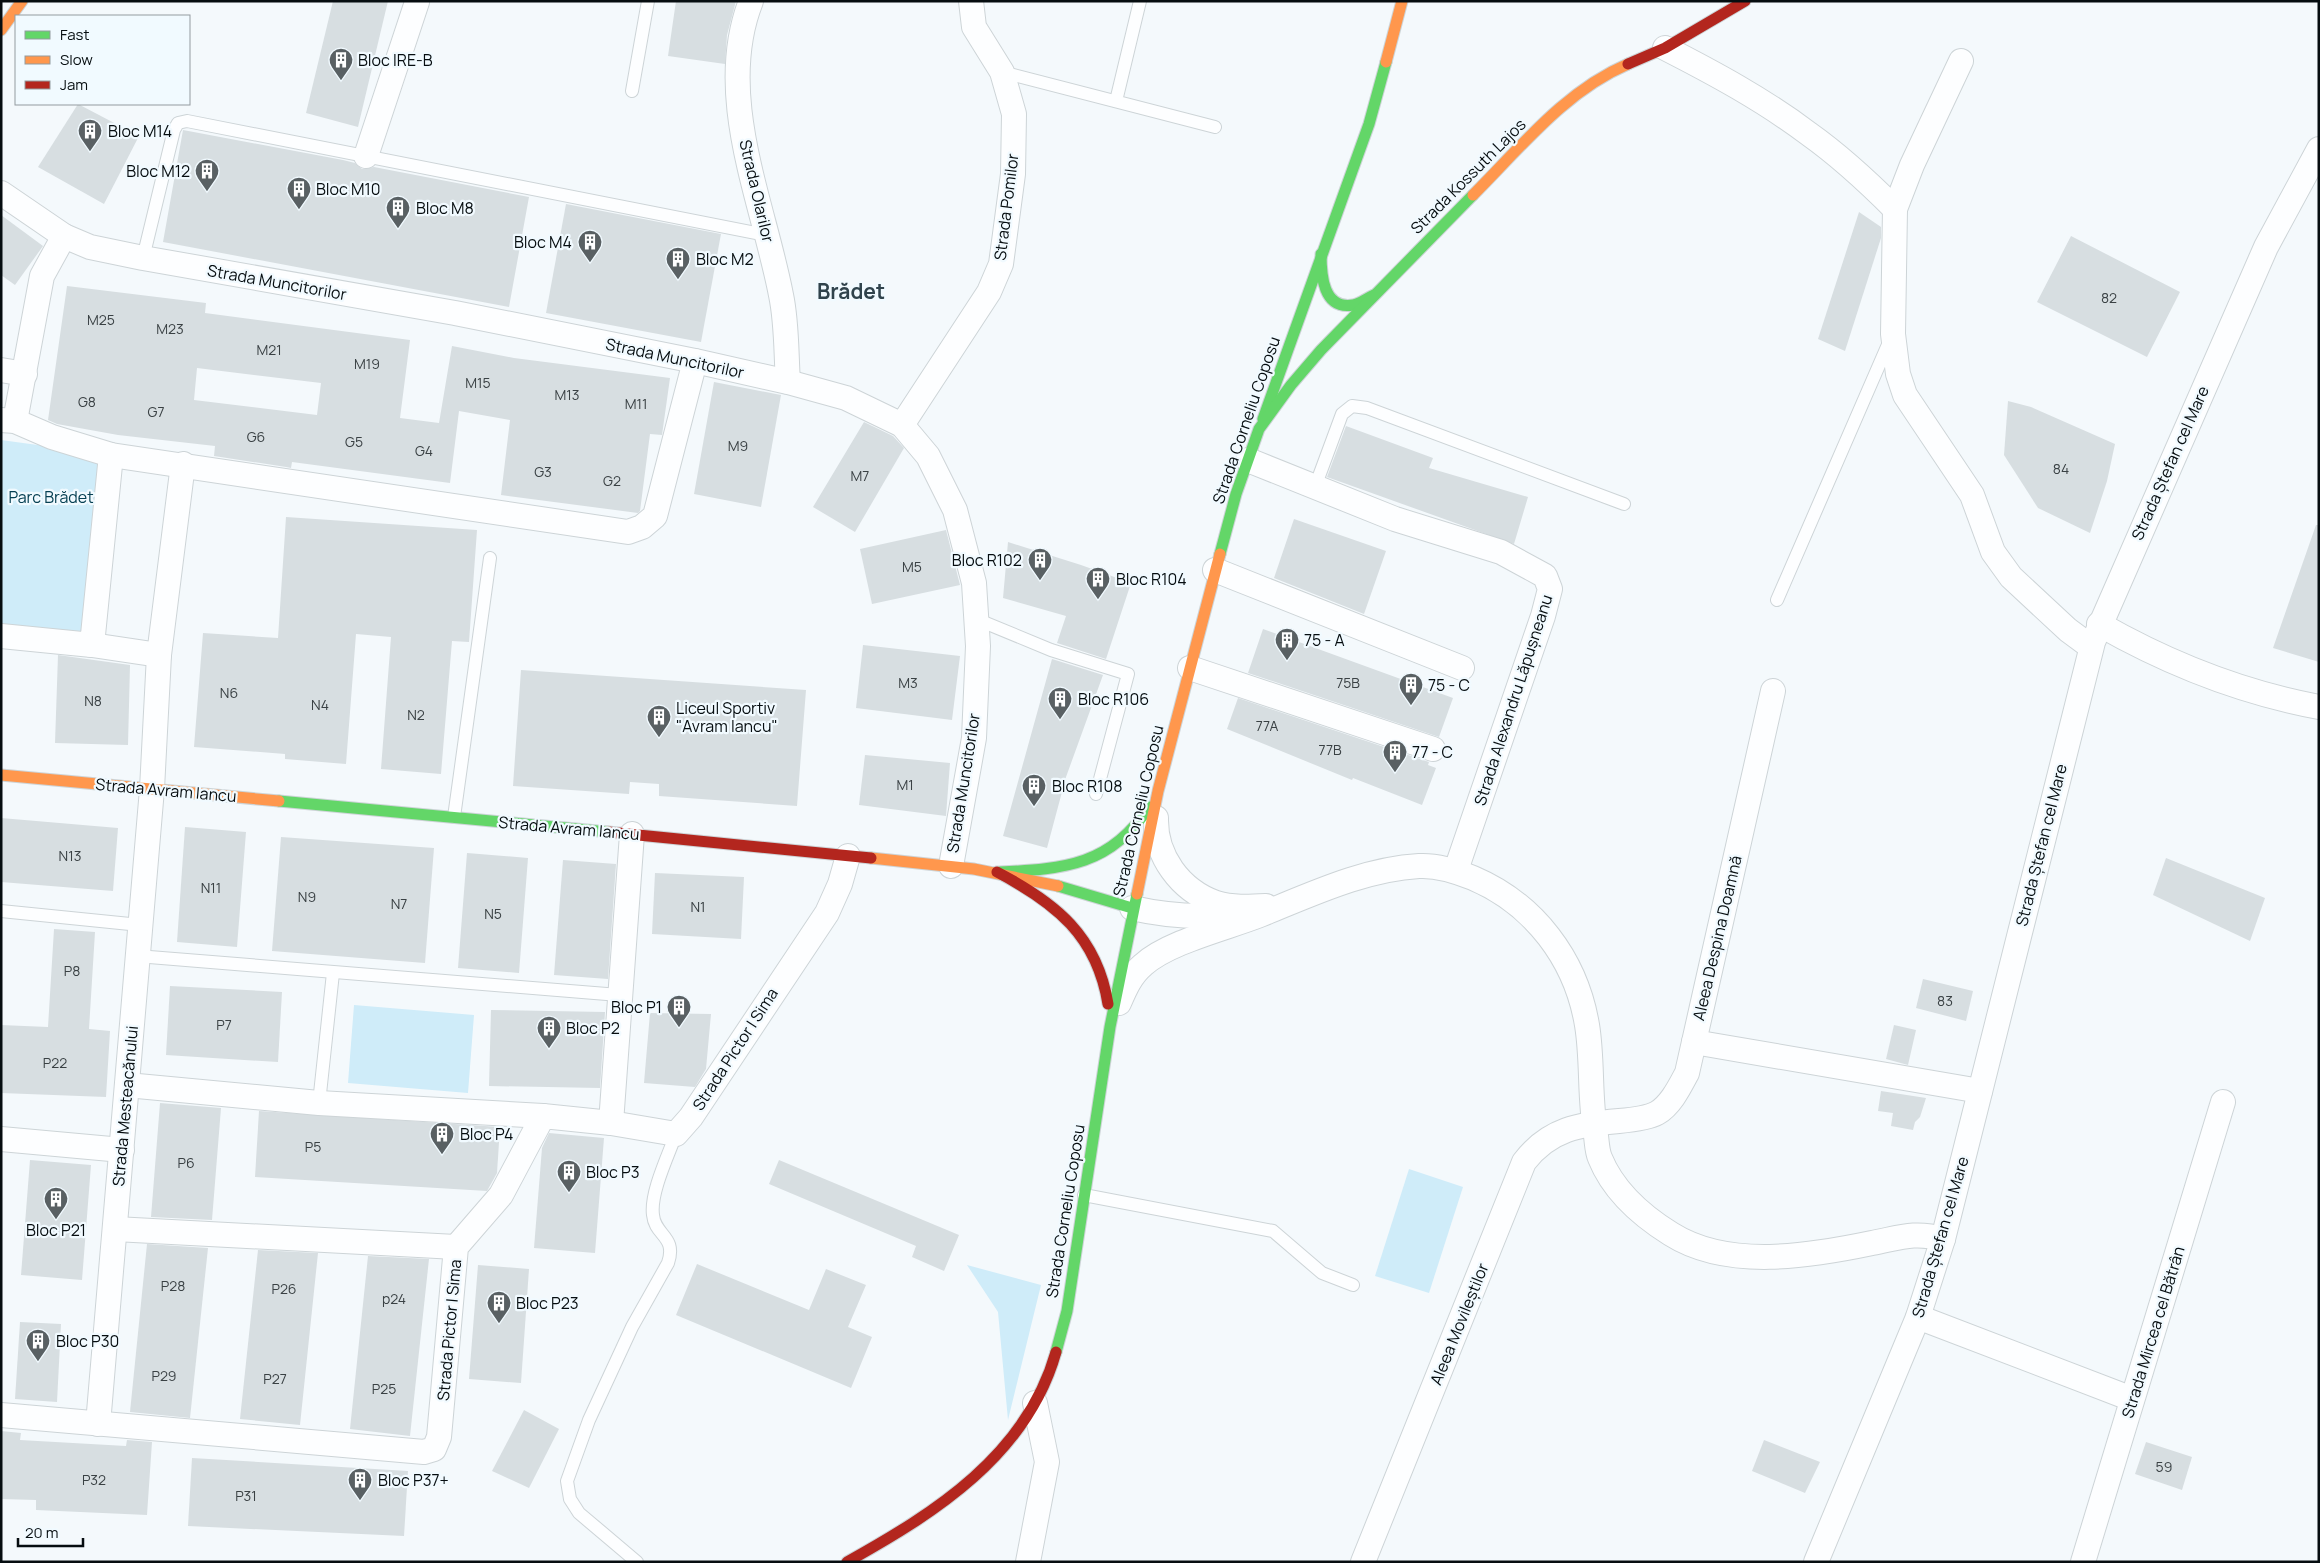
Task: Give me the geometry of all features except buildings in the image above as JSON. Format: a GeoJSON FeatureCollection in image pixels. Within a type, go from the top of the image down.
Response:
{"type":"FeatureCollection","features":[{"type":"Feature","properties":{"kind":"main road"},"geometry":{"type":"LineString","coordinates":[[1,30],[22,1]]}},
{"type":"Feature","properties":{"kind":"main road","name":"Strada Corneliu Coposu"},"geometry":{"type":"LineString","coordinates":[[847,1562],[908,1528],[977,1476],[1007,1445],[1035,1403],[1052,1365],[1067,1311],[1110,1027],[1132,908],[1158,790],[1215,570],[1248,460],[1369,124],[1402,1]]}},
{"type":"Feature","properties":{"kind":"main road","name":"Strada Kossuth Lajos"},"geometry":{"type":"LineString","coordinates":[[1259,429],[1291,385],[1374,295],[1570,98],[1602,75],[1665,48],[1744,1]]}},
{"type":"Feature","properties":{"kind":"main road"},"geometry":{"type":"LineString","coordinates":[[1321,254],[1321,278],[1328,296],[1342,305],[1353,305],[1374,295]]}},
{"type":"Feature","properties":{"kind":"main road","name":"Strada Avram Iancu"},"geometry":{"type":"LineString","coordinates":[[1,775],[951,866],[998,872],[1072,889],[1132,908]]}},
{"type":"Feature","properties":{"kind":"main road"},"geometry":{"type":"LineString","coordinates":[[998,872],[1046,870],[1080,863],[1105,852],[1125,840],[1143,819],[1158,790]]}},
{"type":"Feature","properties":{"kind":"main road"},"geometry":{"type":"LineString","coordinates":[[998,872],[1028,887],[1054,906],[1088,946],[1102,971],[1107,994],[1110,1027]]}},
{"type":"Feature","properties":{"kind":"street","name":"Strada Olarilor"},"geometry":{"type":"LineString","coordinates":[[750,1],[736,62],[740,116],[766,235],[782,296],[788,382]]}},
{"type":"Feature","properties":{"kind":"street","name":"Strada Pomilor"},"geometry":{"type":"LineString","coordinates":[[902,425],[989,292],[1001,264],[1013,174],[1014,114],[1002,72],[974,27],[971,1]]}},
{"type":"Feature","properties":{"kind":"street"},"geometry":{"type":"LineString","coordinates":[[366,156],[417,2]]}},
{"type":"Feature","properties":{"kind":"street"},"geometry":{"type":"LineString","coordinates":[[1665,48],[1724,79],[1808,133],[1864,179],[1895,208]]}},
{"type":"Feature","properties":{"kind":"street"},"geometry":{"type":"LineString","coordinates":[[1961,61],[1912,165],[1895,208],[1893,334],[1898,374],[1905,395],[1972,495],[1993,552],[2011,577],[2038,604],[2091,647]]}},
{"type":"Feature","properties":{"kind":"street","name":"Strada Ștefan cel Mare"},"geometry":{"type":"LineString","coordinates":[[1816,1562],[1918,1316],[1942,1239],[2091,647],[2099,624],[2266,247],[2319,149]]}},
{"type":"Feature","properties":{"kind":"street","name":"Strada Muncitorilor"},"geometry":{"type":"LineString","coordinates":[[1,193],[64,236],[90,247],[456,313],[695,361],[788,382],[846,398],[902,425],[928,456],[955,510],[974,583],[978,646],[974,738],[951,866]]}},
{"type":"Feature","properties":{"kind":"street"},"geometry":{"type":"LineString","coordinates":[[64,236],[42,276],[26,374],[8,421],[111,455],[183,464],[628,532],[642,527],[655,516],[695,361]]}},
{"type":"Feature","properties":{"kind":"street"},"geometry":{"type":"LineString","coordinates":[[1,370],[26,374]]}},
{"type":"Feature","properties":{"kind":"street"},"geometry":{"type":"LineString","coordinates":[[92,645],[111,455]]}},
{"type":"Feature","properties":{"kind":"street","name":"Strada Alexandru Lăpușneanu"},"geometry":{"type":"LineString","coordinates":[[1248,460],[1395,519],[1501,552],[1545,576],[1550,589],[1543,616],[1456,870]]}},
{"type":"Feature","properties":{"kind":"street","name":"Strada Mesteacănului"},"geometry":{"type":"LineString","coordinates":[[98,1424],[152,789],[159,655],[183,464]]}},
{"type":"Feature","properties":{"kind":"street"},"geometry":{"type":"LineString","coordinates":[[1215,570],[1462,668]]}},
{"type":"Feature","properties":{"kind":"street"},"geometry":{"type":"LineString","coordinates":[[2099,624],[2146,651],[2211,679],[2319,707]]}},
{"type":"Feature","properties":{"kind":"street"},"geometry":{"type":"LineString","coordinates":[[1,636],[92,645],[159,655]]}},
{"type":"Feature","properties":{"kind":"street"},"geometry":{"type":"LineString","coordinates":[[1190,668],[1433,749]]}},
{"type":"Feature","properties":{"kind":"street","name":"Aleea Despina Doamnă"},"geometry":{"type":"LineString","coordinates":[[1594,1123],[1629,1120],[1657,1113],[1676,1093],[1687,1073],[1773,691]]}},
{"type":"Feature","properties":{"kind":"street"},"geometry":{"type":"LineString","coordinates":[[1158,790],[1156,826],[1160,848],[1168,865],[1194,893],[1217,903],[1242,907],[1282,905]]}},
{"type":"Feature","properties":{"kind":"street"},"geometry":{"type":"LineString","coordinates":[[611,1123],[632,834]]}},
{"type":"Feature","properties":{"kind":"street","name":"Strada Pictor I Sima"},"geometry":{"type":"LineString","coordinates":[[676,1134],[691,1117],[827,913],[840,884],[848,856]]}},
{"type":"Feature","properties":{"kind":"street"},"geometry":{"type":"LineString","coordinates":[[1110,1027],[1131,978],[1144,964],[1166,951],[1282,905],[1371,874],[1420,866],[1456,870],[1497,888],[1526,910],[1553,939],[1571,972],[1587,1024],[1594,1123],[1600,1157],[1618,1188],[1638,1210],[1673,1236],[1710,1250],[1745,1257],[1783,1257],[1870,1244],[1912,1234],[1942,1239]]}},
{"type":"Feature","properties":{"kind":"street"},"geometry":{"type":"LineString","coordinates":[[1132,908],[1162,914],[1196,917],[1235,914],[1282,905]]}},
{"type":"Feature","properties":{"kind":"street"},"geometry":{"type":"LineString","coordinates":[[1694,1042],[1980,1091]]}},
{"type":"Feature","properties":{"kind":"street"},"geometry":{"type":"LineString","coordinates":[[127,1085],[319,1103],[543,1116],[611,1123],[676,1134]]}},
{"type":"Feature","properties":{"kind":"street","name":"Strada Mircea cel Bătrân"},"geometry":{"type":"LineString","coordinates":[[2083,1562],[2223,1102]]}},
{"type":"Feature","properties":{"kind":"street","name":"Strada Pictor I Sima"},"geometry":{"type":"LineString","coordinates":[[1,1415],[424,1452],[434,1449],[439,1437],[456,1247],[501,1195],[543,1116]]}},
{"type":"Feature","properties":{"kind":"street","name":"Aleea Movileștilor"},"geometry":{"type":"LineString","coordinates":[[1362,1562],[1524,1162],[1536,1146],[1554,1135],[1594,1123]]}},
{"type":"Feature","properties":{"kind":"street"},"geometry":{"type":"LineString","coordinates":[[1,1139],[122,1150]]}},
{"type":"Feature","properties":{"kind":"street"},"geometry":{"type":"LineString","coordinates":[[115,1229],[456,1247]]}},
{"type":"Feature","properties":{"kind":"street"},"geometry":{"type":"LineString","coordinates":[[1918,1316],[2132,1399]]}},
{"type":"Feature","properties":{"kind":"street"},"geometry":{"type":"LineString","coordinates":[[1028,1562],[1047,1462],[1035,1403]]}},
{"type":"Feature","properties":{"kind":"lane"},"geometry":{"type":"LineString","coordinates":[[632,91],[648,1]]}},
{"type":"Feature","properties":{"kind":"lane"},"geometry":{"type":"LineString","coordinates":[[1116,101],[1140,1]]}},
{"type":"Feature","properties":{"kind":"lane"},"geometry":{"type":"LineString","coordinates":[[1002,72],[1215,126]]}},
{"type":"Feature","properties":{"kind":"lane"},"geometry":{"type":"LineString","coordinates":[[143,258],[174,130],[178,123],[186,121],[766,235]]}},
{"type":"Feature","properties":{"kind":"lane"},"geometry":{"type":"LineString","coordinates":[[1777,600],[1893,334]]}},
{"type":"Feature","properties":{"kind":"lane"},"geometry":{"type":"LineString","coordinates":[[1315,487],[1342,414],[1352,406],[1367,408],[1624,504]]}},
{"type":"Feature","properties":{"kind":"lane"},"geometry":{"type":"LineString","coordinates":[[454,818],[490,558]]}},
{"type":"Feature","properties":{"kind":"lane"},"geometry":{"type":"LineString","coordinates":[[976,620],[1051,650],[1128,674],[1096,794]]}},
{"type":"Feature","properties":{"kind":"lane"},"geometry":{"type":"LineString","coordinates":[[1,911],[140,925]]}},
{"type":"Feature","properties":{"kind":"lane"},"geometry":{"type":"LineString","coordinates":[[137,956],[619,995]]}},
{"type":"Feature","properties":{"kind":"lane"},"geometry":{"type":"LineString","coordinates":[[319,1103],[333,973]]}},
{"type":"Feature","properties":{"kind":"lane"},"geometry":{"type":"LineString","coordinates":[[637,1562],[579,1513],[570,1499],[567,1481],[589,1420],[632,1326],[672,1252],[669,1243],[653,1218],[652,1203],[676,1134]]}},
{"type":"Feature","properties":{"kind":"lane"},"geometry":{"type":"LineString","coordinates":[[1084,1195],[1273,1231],[1322,1273],[1353,1285]]}},
{"type":"Feature","properties":{"kind":"green space","name":"Parc Brădet"},"geometry":{"type":"Polygon","coordinates":[[[1,440],[111,455],[86,637],[1,625],[1,440]]]}},
{"type":"Feature","properties":{"kind":"green space"},"geometry":{"type":"Polygon","coordinates":[[[354,1005],[474,1015],[468,1093],[348,1083],[354,1005]]]}},
{"type":"Feature","properties":{"kind":"green space"},"geometry":{"type":"Polygon","coordinates":[[[1409,1169],[1463,1187],[1429,1293],[1375,1276],[1409,1169]]]}},
{"type":"Feature","properties":{"kind":"green space"},"geometry":{"type":"Polygon","coordinates":[[[967,1265],[1041,1285],[1008,1420],[998,1312],[967,1265]]]}},
{"type":"Feature","properties":{"kind":"traffic: fast"},"geometry":{"type":"LineString","coordinates":[[1263,419],[1369,124],[1386,62]]}},
{"type":"Feature","properties":{"kind":"traffic: fast"},"geometry":{"type":"LineString","coordinates":[[1220,554],[1236,494],[1259,429],[1291,385],[1321,350],[1473,195]]}},
{"type":"Feature","properties":{"kind":"traffic: fast"},"geometry":{"type":"LineString","coordinates":[[1321,254],[1323,281],[1330,297],[1335,302],[1343,305],[1353,305],[1374,295]]}},
{"type":"Feature","properties":{"kind":"traffic: fast"},"geometry":{"type":"LineString","coordinates":[[279,801],[608,832]]}},
{"type":"Feature","properties":{"kind":"traffic: fast"},"geometry":{"type":"LineString","coordinates":[[1000,872],[1045,869],[1085,860],[1119,841],[1149,807]]}},
{"type":"Feature","properties":{"kind":"traffic: fast"},"geometry":{"type":"LineString","coordinates":[[1058,886],[1132,908]]}},
{"type":"Feature","properties":{"kind":"traffic: fast"},"geometry":{"type":"LineString","coordinates":[[1056,1352],[1067,1311],[1110,1027],[1137,894]]}},
{"type":"Feature","properties":{"kind":"traffic: slow"},"geometry":{"type":"LineString","coordinates":[[1,30],[22,1]]}},
{"type":"Feature","properties":{"kind":"traffic: slow"},"geometry":{"type":"LineString","coordinates":[[1386,62],[1402,1]]}},
{"type":"Feature","properties":{"kind":"traffic: slow"},"geometry":{"type":"LineString","coordinates":[[1473,195],[1564,105],[1605,75],[1628,64]]}},
{"type":"Feature","properties":{"kind":"traffic: slow"},"geometry":{"type":"LineString","coordinates":[[1137,894],[1158,791],[1220,554]]}},
{"type":"Feature","properties":{"kind":"traffic: slow"},"geometry":{"type":"LineString","coordinates":[[1,775],[279,801]]}},
{"type":"Feature","properties":{"kind":"traffic: slow"},"geometry":{"type":"LineString","coordinates":[[871,858],[974,869],[1058,886]]}},
{"type":"Feature","properties":{"kind":"traffic: jam"},"geometry":{"type":"LineString","coordinates":[[1628,64],[1665,48],[1745,1]]}},
{"type":"Feature","properties":{"kind":"traffic: jam"},"geometry":{"type":"LineString","coordinates":[[608,832],[871,858]]}},
{"type":"Feature","properties":{"kind":"traffic: jam"},"geometry":{"type":"LineString","coordinates":[[997,872],[1038,896],[1070,924],[1084,941],[1094,959],[1108,1004]]}},
{"type":"Feature","properties":{"kind":"traffic: jam"},"geometry":{"type":"LineString","coordinates":[[847,1562],[913,1523],[944,1501],[974,1477],[1000,1451],[1023,1421],[1042,1389],[1056,1352]]}},
{"type":"Feature","properties":{"kind":"place","name":"Bloc IRE-B"},"geometry":{"type":"Point","coordinates":[341,81]}},
{"type":"Feature","properties":{"kind":"place","name":"Bloc M14"},"geometry":{"type":"Point","coordinates":[90,152]}},
{"type":"Feature","properties":{"kind":"place","name":"Bloc M12"},"geometry":{"type":"Point","coordinates":[207,192]}},
{"type":"Feature","properties":{"kind":"place","name":"Bloc M10"},"geometry":{"type":"Point","coordinates":[299,210]}},
{"type":"Feature","properties":{"kind":"place","name":"Bloc M8"},"geometry":{"type":"Point","coordinates":[398,229]}},
{"type":"Feature","properties":{"kind":"place","name":"Bloc M4"},"geometry":{"type":"Point","coordinates":[590,263]}},
{"type":"Feature","properties":{"kind":"place","name":"Bloc M2"},"geometry":{"type":"Point","coordinates":[678,280]}},
{"type":"Feature","properties":{"kind":"place","name":"Bloc R102"},"geometry":{"type":"Point","coordinates":[1040,581]}},
{"type":"Feature","properties":{"kind":"place","name":"Bloc R104"},"geometry":{"type":"Point","coordinates":[1098,600]}},
{"type":"Feature","properties":{"kind":"place","name":"75 - A"},"geometry":{"type":"Point","coordinates":[1287,661]}},
{"type":"Feature","properties":{"kind":"place","name":"75 - C"},"geometry":{"type":"Point","coordinates":[1411,706]}},
{"type":"Feature","properties":{"kind":"place","name":"Bloc R106"},"geometry":{"type":"Point","coordinates":[1060,720]}},
{"type":"Feature","properties":{"kind":"place","name":"Liceul Sportiv \"Avram Iancu\""},"geometry":{"type":"Point","coordinates":[659,738]}},
{"type":"Feature","properties":{"kind":"place","name":"77 - C"},"geometry":{"type":"Point","coordinates":[1395,773]}},
{"type":"Feature","properties":{"kind":"place","name":"Bloc R108"},"geometry":{"type":"Point","coordinates":[1034,807]}},
{"type":"Feature","properties":{"kind":"place","name":"Bloc P1"},"geometry":{"type":"Point","coordinates":[679,1028]}},
{"type":"Feature","properties":{"kind":"place","name":"Bloc P2"},"geometry":{"type":"Point","coordinates":[549,1049]}},
{"type":"Feature","properties":{"kind":"place","name":"Bloc P4"},"geometry":{"type":"Point","coordinates":[442,1155]}},
{"type":"Feature","properties":{"kind":"place","name":"Bloc P3"},"geometry":{"type":"Point","coordinates":[569,1193]}},
{"type":"Feature","properties":{"kind":"place","name":"Bloc P21"},"geometry":{"type":"Point","coordinates":[56,1220]}},
{"type":"Feature","properties":{"kind":"place","name":"Bloc P23"},"geometry":{"type":"Point","coordinates":[499,1324]}},
{"type":"Feature","properties":{"kind":"place","name":"Bloc P30"},"geometry":{"type":"Point","coordinates":[38,1362]}},
{"type":"Feature","properties":{"kind":"place","name":"Bloc P37+"},"geometry":{"type":"Point","coordinates":[360,1501]}},
{"type":"Feature","properties":{"kind":"district","name":"Brădet"},"geometry":{"type":"Point","coordinates":[851,291]}}]}
